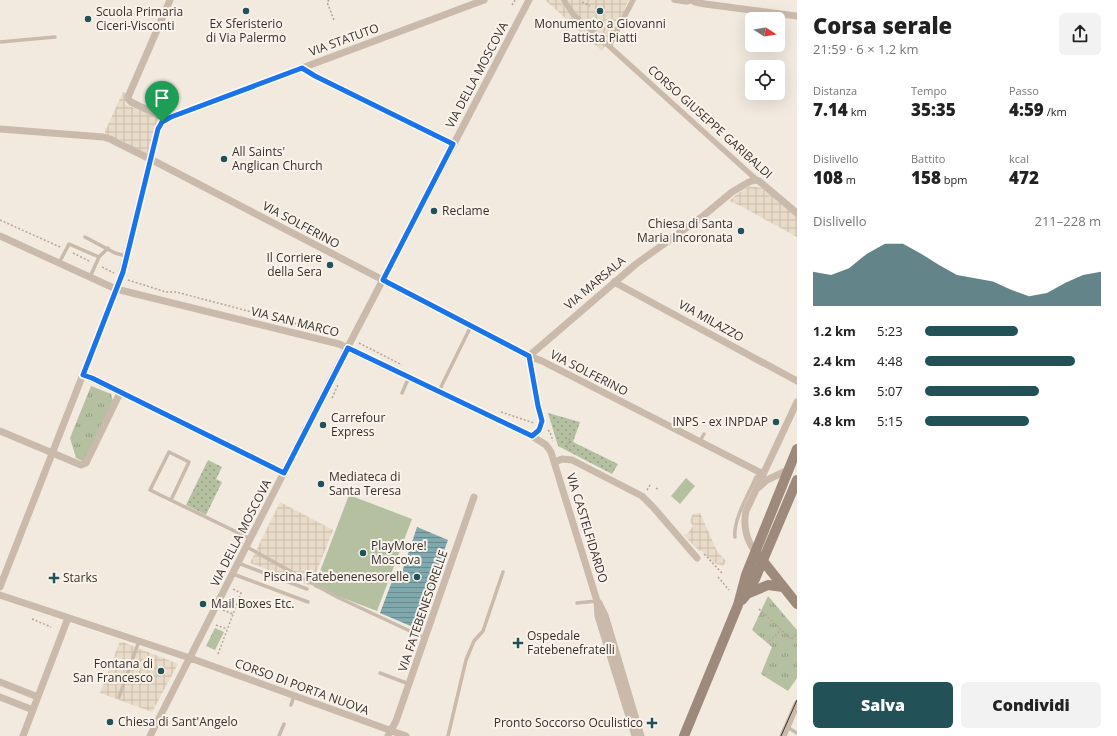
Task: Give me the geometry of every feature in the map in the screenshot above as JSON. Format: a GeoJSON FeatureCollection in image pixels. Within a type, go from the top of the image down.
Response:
{"type":"FeatureCollection","features":[{"type":"Feature","properties":{"kind":"main road"},"geometry":{"type":"LineString","coordinates":[[684,736],[738,605],[746,575],[755,551],[797,449]]}},
{"type":"Feature","properties":{"kind":"main road"},"geometry":{"type":"LineString","coordinates":[[738,605],[747,594],[797,480]]}},
{"type":"Feature","properties":{"kind":"main road"},"geometry":{"type":"LineString","coordinates":[[755,551],[797,604]]}},
{"type":"Feature","properties":{"kind":"main road"},"geometry":{"type":"LineString","coordinates":[[747,594],[768,585],[783,587]]}},
{"type":"Feature","properties":{"kind":"street"},"geometry":{"type":"LineString","coordinates":[[0,587],[123,272],[158,129],[166,119],[131,102],[128,97],[170,0]]}},
{"type":"Feature","properties":{"kind":"street","name":"VIA STATUTO"},"geometry":{"type":"LineString","coordinates":[[166,119],[484,0]]}},
{"type":"Feature","properties":{"kind":"street","name":"VIA DELLA MOSCOVA"},"geometry":{"type":"LineString","coordinates":[[150,736],[453,144],[529,0]]}},
{"type":"Feature","properties":{"kind":"street","name":"CORSO GIUSEPPE GARIBALDI"},"geometry":{"type":"LineString","coordinates":[[564,0],[573,14],[758,181],[797,213]]}},
{"type":"Feature","properties":{"kind":"street"},"geometry":{"type":"LineString","coordinates":[[609,46],[633,0]]}},
{"type":"Feature","properties":{"kind":"street"},"geometry":{"type":"LineString","coordinates":[[674,0],[688,2],[692,0],[699,3],[797,16]]}},
{"type":"Feature","properties":{"kind":"street"},"geometry":{"type":"LineString","coordinates":[[302,68],[315,76],[453,144]]}},
{"type":"Feature","properties":{"kind":"street","name":"VIA SOLFERINO"},"geometry":{"type":"LineString","coordinates":[[0,129],[103,136],[110,139],[472,325],[529,356],[542,361],[763,474]]}},
{"type":"Feature","properties":{"kind":"street","name":"VIA MARSALA"},"geometry":{"type":"LineString","coordinates":[[529,356],[636,264],[703,216],[732,192],[749,182],[754,180],[758,181]]}},
{"type":"Feature","properties":{"kind":"street","name":"VIA SAN MARCO"},"geometry":{"type":"LineString","coordinates":[[0,236],[116,289],[339,344],[532,436],[546,445],[555,462]]}},
{"type":"Feature","properties":{"kind":"street","name":"VIA MILAZZO"},"geometry":{"type":"LineString","coordinates":[[614,282],[797,381]]}},
{"type":"Feature","properties":{"kind":"street"},"geometry":{"type":"LineString","coordinates":[[529,356],[542,421],[539,430],[532,436]]}},
{"type":"Feature","properties":{"kind":"street"},"geometry":{"type":"LineString","coordinates":[[83,375],[92,378],[284,473]]}},
{"type":"Feature","properties":{"kind":"street"},"geometry":{"type":"LineString","coordinates":[[0,431],[81,465],[86,463],[120,393]]}},
{"type":"Feature","properties":{"kind":"street"},"geometry":{"type":"LineString","coordinates":[[755,551],[748,538],[745,522],[746,511],[797,402]]}},
{"type":"Feature","properties":{"kind":"street"},"geometry":{"type":"LineString","coordinates":[[555,462],[572,460],[642,496],[697,558]]}},
{"type":"Feature","properties":{"kind":"street","name":"VIA CASTELFIDARDO"},"geometry":{"type":"LineString","coordinates":[[555,462],[597,601],[605,615],[641,736]]}},
{"type":"Feature","properties":{"kind":"street"},"geometry":{"type":"LineString","coordinates":[[754,493],[767,480],[788,470]]}},
{"type":"Feature","properties":{"kind":"street","name":"VIA FATEBENESORELLE"},"geometry":{"type":"LineString","coordinates":[[389,734],[396,720],[409,684],[474,496]]}},
{"type":"Feature","properties":{"kind":"street"},"geometry":{"type":"LineString","coordinates":[[0,595],[139,641]]}},
{"type":"Feature","properties":{"kind":"street","name":"VIA CASTELFIDARDO"},"geometry":{"type":"LineString","coordinates":[[597,601],[598,616],[635,736]]}},
{"type":"Feature","properties":{"kind":"street"},"geometry":{"type":"LineString","coordinates":[[23,736],[68,618]]}},
{"type":"Feature","properties":{"kind":"street","name":"CORSO DI PORTA NUOVA"},"geometry":{"type":"LineString","coordinates":[[139,641],[294,696],[389,734],[406,736]]}},
{"type":"Feature","properties":{"kind":"street"},"geometry":{"type":"LineString","coordinates":[[0,682],[38,697]]}},
{"type":"Feature","properties":{"kind":"street"},"geometry":{"type":"LineString","coordinates":[[0,697],[33,710]]}},
{"type":"Feature","properties":{"kind":"street"},"geometry":{"type":"LineString","coordinates":[[783,736],[797,704]]}},
{"type":"Feature","properties":{"kind":"lane"},"geometry":{"type":"LineString","coordinates":[[0,42],[55,37]]}},
{"type":"Feature","properties":{"kind":"lane"},"geometry":{"type":"LineString","coordinates":[[85,237],[115,253],[126,256]]}},
{"type":"Feature","properties":{"kind":"lane"},"geometry":{"type":"LineString","coordinates":[[59,263],[69,244],[99,257]]}},
{"type":"Feature","properties":{"kind":"lane"},"geometry":{"type":"LineString","coordinates":[[90,278],[99,257],[108,248]]}},
{"type":"Feature","properties":{"kind":"lane"},"geometry":{"type":"LineString","coordinates":[[439,391],[472,325]]}},
{"type":"Feature","properties":{"kind":"lane"},"geometry":{"type":"LineString","coordinates":[[402,393],[409,377]]}},
{"type":"Feature","properties":{"kind":"lane"},"geometry":{"type":"LineString","coordinates":[[700,441],[704,434]]}},
{"type":"Feature","properties":{"kind":"lane"},"geometry":{"type":"LineString","coordinates":[[171,500],[189,462],[169,452],[150,490],[251,539]]}},
{"type":"Feature","properties":{"kind":"lane"},"geometry":{"type":"LineString","coordinates":[[735,537],[734,530],[736,522],[756,477],[763,474]]}},
{"type":"Feature","properties":{"kind":"lane"},"geometry":{"type":"LineString","coordinates":[[246,547],[337,597],[425,638]]}},
{"type":"Feature","properties":{"kind":"lane"},"geometry":{"type":"LineString","coordinates":[[238,563],[307,589]]}},
{"type":"Feature","properties":{"kind":"lane"},"geometry":{"type":"LineString","coordinates":[[448,736],[466,660],[474,641],[483,631],[503,572]]}},
{"type":"Feature","properties":{"kind":"lane"},"geometry":{"type":"LineString","coordinates":[[233,574],[308,602]]}},
{"type":"Feature","properties":{"kind":"lane"},"geometry":{"type":"LineString","coordinates":[[577,603],[597,601]]}},
{"type":"Feature","properties":{"kind":"lane"},"geometry":{"type":"LineString","coordinates":[[119,697],[139,641]]}},
{"type":"Feature","properties":{"kind":"lane"},"geometry":{"type":"LineString","coordinates":[[380,673],[409,684]]}},
{"type":"Feature","properties":{"kind":"lane"},"geometry":{"type":"LineString","coordinates":[[291,705],[294,696]]}},
{"type":"Feature","properties":{"kind":"lane"},"geometry":{"type":"LineString","coordinates":[[279,736],[284,724]]}},
{"type":"Feature","properties":{"kind":"lane"},"geometry":{"type":"LineString","coordinates":[[787,728],[797,733]]}},
{"type":"Feature","properties":{"kind":"path"},"geometry":{"type":"LineString","coordinates":[[329,0],[327,2],[334,20]]}},
{"type":"Feature","properties":{"kind":"path"},"geometry":{"type":"LineString","coordinates":[[512,5],[515,0]]}},
{"type":"Feature","properties":{"kind":"path"},"geometry":{"type":"LineString","coordinates":[[582,2],[590,6]]}},
{"type":"Feature","properties":{"kind":"path"},"geometry":{"type":"LineString","coordinates":[[0,220],[114,273]]}},
{"type":"Feature","properties":{"kind":"path"},"geometry":{"type":"LineString","coordinates":[[128,280],[166,292],[176,292],[333,334]]}},
{"type":"Feature","properties":{"kind":"path"},"geometry":{"type":"LineString","coordinates":[[360,344],[408,367]]}},
{"type":"Feature","properties":{"kind":"path"},"geometry":{"type":"LineString","coordinates":[[497,410],[537,424]]}},
{"type":"Feature","properties":{"kind":"path"},"geometry":{"type":"LineString","coordinates":[[567,448],[570,436]]}},
{"type":"Feature","properties":{"kind":"path"},"geometry":{"type":"LineString","coordinates":[[645,492],[651,483]]}},
{"type":"Feature","properties":{"kind":"path"},"geometry":{"type":"LineString","coordinates":[[702,552],[722,573]]}},
{"type":"Feature","properties":{"kind":"path"},"geometry":{"type":"LineString","coordinates":[[718,577],[729,590]]}},
{"type":"Feature","properties":{"kind":"path"},"geometry":{"type":"LineString","coordinates":[[218,654],[241,593],[233,589]]}},
{"type":"Feature","properties":{"kind":"path"},"geometry":{"type":"LineString","coordinates":[[759,609],[792,639],[797,634]]}},
{"type":"Feature","properties":{"kind":"path"},"geometry":{"type":"LineString","coordinates":[[223,610],[233,614]]}},
{"type":"Feature","properties":{"kind":"path"},"geometry":{"type":"LineString","coordinates":[[32,619],[51,626]]}},
{"type":"Feature","properties":{"kind":"path"},"geometry":{"type":"LineString","coordinates":[[215,625],[227,630]]}},
{"type":"Feature","properties":{"kind":"path"},"geometry":{"type":"LineString","coordinates":[[769,641],[781,630]]}},
{"type":"Feature","properties":{"kind":"green space"},"geometry":{"type":"Polygon","coordinates":[[[91,386],[111,394],[113,401],[84,462],[76,458],[70,438],[91,386]]]}},
{"type":"Feature","properties":{"kind":"green space"},"geometry":{"type":"Polygon","coordinates":[[[548,413],[580,422],[573,442],[618,464],[612,474],[558,446],[548,413]]]}},
{"type":"Feature","properties":{"kind":"green space"},"geometry":{"type":"Polygon","coordinates":[[[208,460],[222,467],[216,479],[222,482],[206,515],[186,505],[208,460]]]}},
{"type":"Feature","properties":{"kind":"green space"},"geometry":{"type":"Polygon","coordinates":[[[686,478],[695,486],[680,504],[671,496],[686,478]]]}},
{"type":"Feature","properties":{"kind":"green space","name":"PlayMore! Moscova"},"geometry":{"type":"Polygon","coordinates":[[[349,495],[412,519],[377,611],[314,587],[349,495]]]}},
{"type":"Feature","properties":{"kind":"green space"},"geometry":{"type":"Polygon","coordinates":[[[768,596],[797,630],[797,678],[788,691],[761,674],[772,647],[752,630],[768,596]]]}},
{"type":"Feature","properties":{"kind":"green space"},"geometry":{"type":"Polygon","coordinates":[[[215,628],[224,632],[215,650],[206,646],[215,628]]]}},
{"type":"Feature","properties":{"kind":"shaded area"},"geometry":{"type":"Polygon","coordinates":[[[545,0],[628,0],[623,15],[602,51],[545,0]]]}},
{"type":"Feature","properties":{"kind":"shaded area"},"geometry":{"type":"Polygon","coordinates":[[[123,92],[129,95],[125,104],[158,119],[148,155],[130,147],[129,144],[117,138],[114,139],[105,135],[105,129],[123,92]]]}},
{"type":"Feature","properties":{"kind":"shaded area"},"geometry":{"type":"Polygon","coordinates":[[[750,186],[762,188],[797,216],[797,237],[729,201],[750,186]]]}},
{"type":"Feature","properties":{"kind":"shaded area"},"geometry":{"type":"Polygon","coordinates":[[[280,502],[333,530],[311,586],[250,563],[280,502]]]}},
{"type":"Feature","properties":{"kind":"shaded area"},"geometry":{"type":"Polygon","coordinates":[[[700,513],[717,551],[726,561],[723,566],[712,562],[684,535],[688,533],[693,526],[690,521],[693,514],[700,513]]]}},
{"type":"Feature","properties":{"kind":"shaded area"},"geometry":{"type":"Polygon","coordinates":[[[120,641],[178,664],[152,712],[100,693],[120,641]]]}},
{"type":"Feature","properties":{"kind":"water","name":"Piscina Fatebenenesorelle"},"geometry":{"type":"Polygon","coordinates":[[[417,527],[448,540],[425,603],[423,602],[413,627],[380,613],[394,576],[400,578],[417,527]]]}},
{"type":"Feature","properties":{"kind":"tram line"},"geometry":{"type":"LineString","coordinates":[[781,736],[797,700]]}},
{"type":"Feature","properties":{"kind":"place","name":"Ex Sferisterio di Via Palermo"},"geometry":{"type":"Point","coordinates":[246,11]}},
{"type":"Feature","properties":{"kind":"place","name":"Monumento a Giovanni Battista Piatti"},"geometry":{"type":"Point","coordinates":[600,11]}},
{"type":"Feature","properties":{"kind":"place","name":"Scuola Primaria Ciceri-Visconti"},"geometry":{"type":"Point","coordinates":[88,19]}},
{"type":"Feature","properties":{"kind":"place","name":"All Saints' Anglican Church"},"geometry":{"type":"Point","coordinates":[224,159]}},
{"type":"Feature","properties":{"kind":"place","name":"Reclame"},"geometry":{"type":"Point","coordinates":[434,211]}},
{"type":"Feature","properties":{"kind":"place","name":"Chiesa di Santa Maria Incoronata"},"geometry":{"type":"Point","coordinates":[741,231]}},
{"type":"Feature","properties":{"kind":"place","name":"Il Corriere della Sera"},"geometry":{"type":"Point","coordinates":[330,265]}},
{"type":"Feature","properties":{"kind":"place","name":"INPS - ex INPDAP"},"geometry":{"type":"Point","coordinates":[776,422]}},
{"type":"Feature","properties":{"kind":"place","name":"Carrefour Express"},"geometry":{"type":"Point","coordinates":[323,425]}},
{"type":"Feature","properties":{"kind":"place","name":"Mediateca di Santa Teresa"},"geometry":{"type":"Point","coordinates":[321,484]}},
{"type":"Feature","properties":{"kind":"place","name":"PlayMore! Moscova"},"geometry":{"type":"Point","coordinates":[363,553]}},
{"type":"Feature","properties":{"kind":"place","name":"Piscina Fatebenenesorelle"},"geometry":{"type":"Point","coordinates":[417,577]}},
{"type":"Feature","properties":{"kind":"place","name":"Starks"},"geometry":{"type":"Point","coordinates":[54,578]}},
{"type":"Feature","properties":{"kind":"place","name":"Mail Boxes Etc."},"geometry":{"type":"Point","coordinates":[203,604]}},
{"type":"Feature","properties":{"kind":"place","name":"Ospedale Fatebenefratelli"},"geometry":{"type":"Point","coordinates":[518,643]}},
{"type":"Feature","properties":{"kind":"place","name":"Fontana di San Francesco"},"geometry":{"type":"Point","coordinates":[161,671]}},
{"type":"Feature","properties":{"kind":"place","name":"Chiesa di Sant'Angelo"},"geometry":{"type":"Point","coordinates":[110,722]}},
{"type":"Feature","properties":{"kind":"place","name":"Pronto Soccorso Oculistico"},"geometry":{"type":"Point","coordinates":[652,723]}},
{"type":"Feature","properties":{"kind":"route"},"geometry":{"type":"LineString","coordinates":[[302,68],[315,76],[453,144],[383,280],[524,352],[529,356],[542,421],[539,430],[532,436],[348,348],[284,473],[92,378],[83,375],[123,272],[152,152],[158,129],[162,122],[171,117],[302,68]]}}]}
